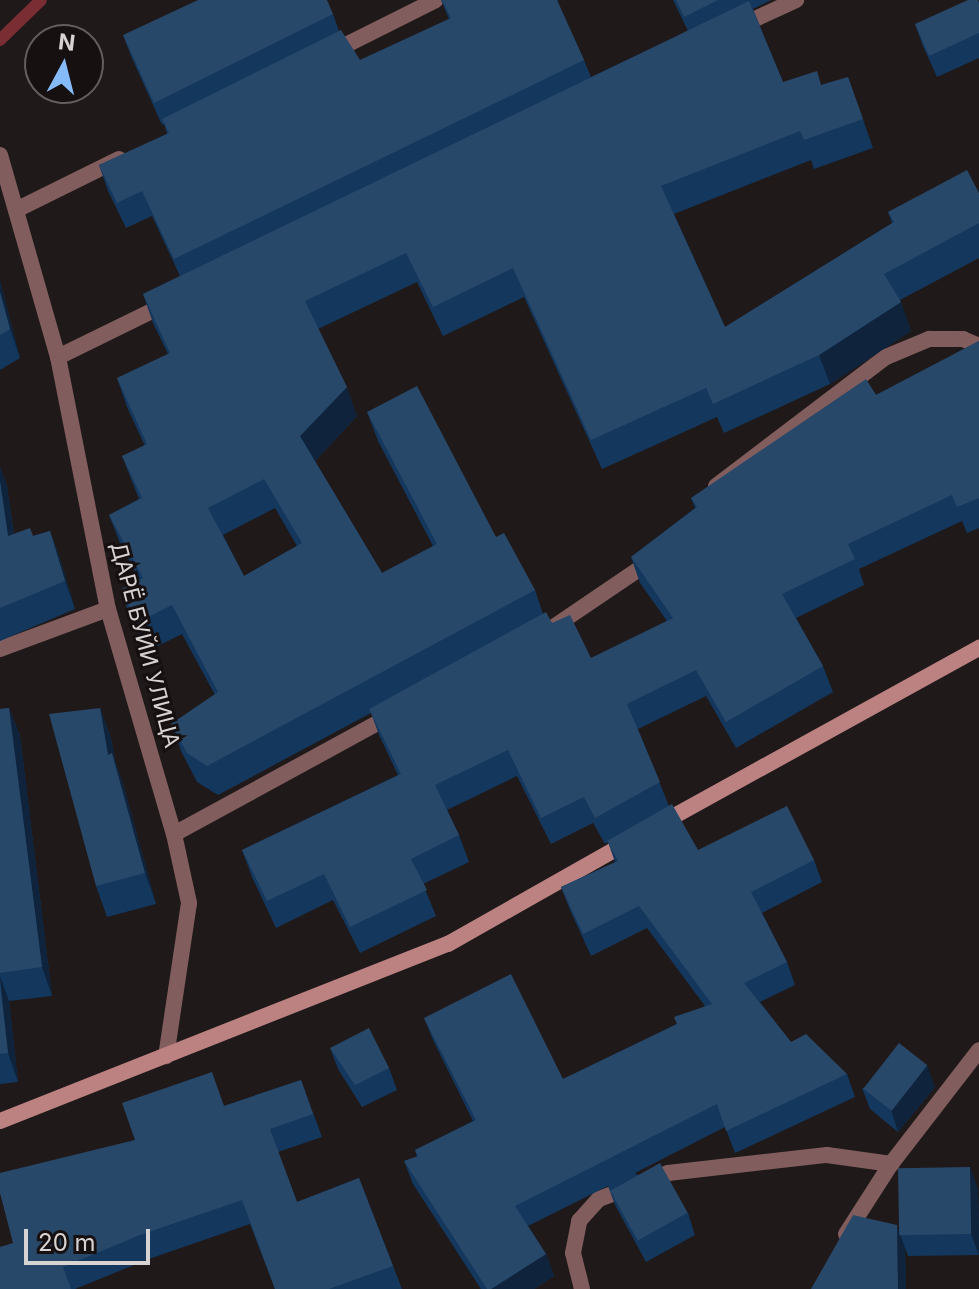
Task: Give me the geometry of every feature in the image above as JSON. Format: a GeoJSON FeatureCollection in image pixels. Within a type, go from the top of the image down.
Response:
{"type":"FeatureCollection","features":[{"type":"Feature","properties":{"kind":"street"},"geometry":{"type":"LineString","coordinates":[[310,63],[436,0]]}},
{"type":"Feature","properties":{"kind":"street"},"geometry":{"type":"LineString","coordinates":[[726,32],[796,0]]}},
{"type":"Feature","properties":{"kind":"street"},"geometry":{"type":"LineString","coordinates":[[16,210],[142,147]]}},
{"type":"Feature","properties":{"kind":"street","name":"ДАРЁ БУЙИ УЛИЦА"},"geometry":{"type":"LineString","coordinates":[[0,155],[58,357],[108,609],[174,834],[189,903],[166,1056]]}},
{"type":"Feature","properties":{"kind":"street"},"geometry":{"type":"LineString","coordinates":[[58,357],[186,294]]}},
{"type":"Feature","properties":{"kind":"street"},"geometry":{"type":"LineString","coordinates":[[700,504],[729,471],[886,357],[929,339],[963,339],[979,346]]}},
{"type":"Feature","properties":{"kind":"street"},"geometry":{"type":"LineString","coordinates":[[542,633],[583,611],[663,549]]}},
{"type":"Feature","properties":{"kind":"street"},"geometry":{"type":"LineString","coordinates":[[0,649],[108,609]]}},
{"type":"Feature","properties":{"kind":"street"},"geometry":{"type":"LineString","coordinates":[[0,1121],[448,944],[979,648]]}},
{"type":"Feature","properties":{"kind":"street"},"geometry":{"type":"LineString","coordinates":[[174,834],[406,708]]}},
{"type":"Feature","properties":{"kind":"street"},"geometry":{"type":"LineString","coordinates":[[835,1251],[891,1164],[979,1050]]}},
{"type":"Feature","properties":{"kind":"street"},"geometry":{"type":"LineString","coordinates":[[582,1289],[573,1253],[579,1221],[599,1199],[668,1173],[827,1155],[891,1164]]}},
{"type":"Feature","properties":{"kind":"building"},"geometry":{"type":"Polygon","coordinates":[[[198,0],[327,0],[333,14],[154,103],[123,35],[198,0]]]}},
{"type":"Feature","properties":{"kind":"building"},"geometry":{"type":"Polygon","coordinates":[[[442,0],[557,0],[584,60],[174,259],[142,191],[117,203],[99,165],[169,133],[162,119],[341,30],[360,60],[451,18],[442,0]]]}},
{"type":"Feature","properties":{"kind":"building"},"geometry":{"type":"Polygon","coordinates":[[[676,0],[718,0],[684,17],[676,0]]]}},
{"type":"Feature","properties":{"kind":"building"},"geometry":{"type":"Polygon","coordinates":[[[968,0],[978,0],[979,3],[979,33],[929,56],[915,24],[968,0]]]}},
{"type":"Feature","properties":{"kind":"building"},"geometry":{"type":"Polygon","coordinates":[[[749,1],[783,82],[817,71],[821,85],[848,77],[863,119],[804,140],[800,131],[661,186],[725,327],[894,222],[888,212],[967,170],[979,193],[979,223],[884,274],[901,302],[819,355],[713,404],[706,388],[591,440],[513,268],[433,307],[406,253],[305,301],[347,387],[300,436],[382,573],[437,544],[367,412],[417,386],[496,537],[504,533],[535,590],[207,766],[187,753],[171,724],[218,692],[172,605],[138,622],[120,590],[143,578],[109,515],[142,498],[122,456],[147,444],[117,378],[170,353],[143,294],[749,1]],[[264,479],[208,508],[244,576],[302,543],[264,479]]]}},
{"type":"Feature","properties":{"kind":"building"},"geometry":{"type":"Polygon","coordinates":[[[0,292],[10,329],[0,335],[0,292]]]}},
{"type":"Feature","properties":{"kind":"building"},"geometry":{"type":"Polygon","coordinates":[[[979,341],[979,498],[957,507],[952,495],[848,544],[855,559],[782,594],[823,666],[726,722],[696,670],[627,704],[660,782],[595,818],[584,797],[541,818],[508,750],[435,785],[459,835],[411,859],[427,890],[350,927],[324,874],[267,901],[242,850],[401,774],[369,709],[546,612],[552,623],[570,615],[591,658],[673,618],[631,557],[697,507],[691,498],[866,379],[876,395],[979,341]]]}},
{"type":"Feature","properties":{"kind":"building"},"geometry":{"type":"Polygon","coordinates":[[[0,481],[8,536],[30,528],[33,536],[50,531],[65,581],[0,608],[0,481]]]}},
{"type":"Feature","properties":{"kind":"building"},"geometry":{"type":"Polygon","coordinates":[[[9,708],[42,967],[0,973],[0,709],[9,708]]]}},
{"type":"Feature","properties":{"kind":"building"},"geometry":{"type":"Polygon","coordinates":[[[100,708],[108,755],[112,753],[145,873],[96,886],[49,714],[100,708]]]}},
{"type":"Feature","properties":{"kind":"building"},"geometry":{"type":"Polygon","coordinates":[[[672,804],[698,850],[787,806],[814,860],[751,892],[787,962],[744,983],[791,1042],[806,1034],[847,1074],[726,1131],[717,1104],[515,1206],[546,1254],[487,1289],[404,1161],[418,1156],[415,1150],[476,1120],[424,1018],[511,974],[563,1079],[677,1024],[674,1017],[712,1004],[639,906],[583,934],[561,887],[618,861],[607,841],[672,804]]]}},
{"type":"Feature","properties":{"kind":"building"},"geometry":{"type":"Polygon","coordinates":[[[0,984],[8,1053],[0,1054],[0,984]]]}},
{"type":"Feature","properties":{"kind":"building"},"geometry":{"type":"Polygon","coordinates":[[[369,1028],[389,1068],[355,1085],[330,1048],[369,1028]]]}},
{"type":"Feature","properties":{"kind":"building"},"geometry":{"type":"Polygon","coordinates":[[[899,1043],[927,1065],[892,1111],[863,1089],[899,1043]]]}},
{"type":"Feature","properties":{"kind":"building"},"geometry":{"type":"Polygon","coordinates":[[[212,1072],[224,1106],[301,1080],[313,1114],[270,1129],[297,1202],[359,1178],[393,1266],[329,1289],[275,1289],[242,1200],[140,1235],[63,1267],[71,1289],[0,1289],[0,1247],[13,1243],[0,1193],[0,1173],[135,1140],[122,1103],[212,1072]]]}},
{"type":"Feature","properties":{"kind":"building"},"geometry":{"type":"Polygon","coordinates":[[[660,1163],[688,1213],[638,1240],[610,1191],[660,1163]]]}},
{"type":"Feature","properties":{"kind":"building"},"geometry":{"type":"Polygon","coordinates":[[[970,1167],[971,1234],[899,1235],[898,1168],[970,1167]]]}},
{"type":"Feature","properties":{"kind":"building"},"geometry":{"type":"Polygon","coordinates":[[[853,1215],[897,1225],[898,1289],[811,1289],[853,1215]]]}},
{"type":"Feature","properties":{"kind":"waterway"},"geometry":{"type":"LineString","coordinates":[[0,40],[41,0]]}}]}
